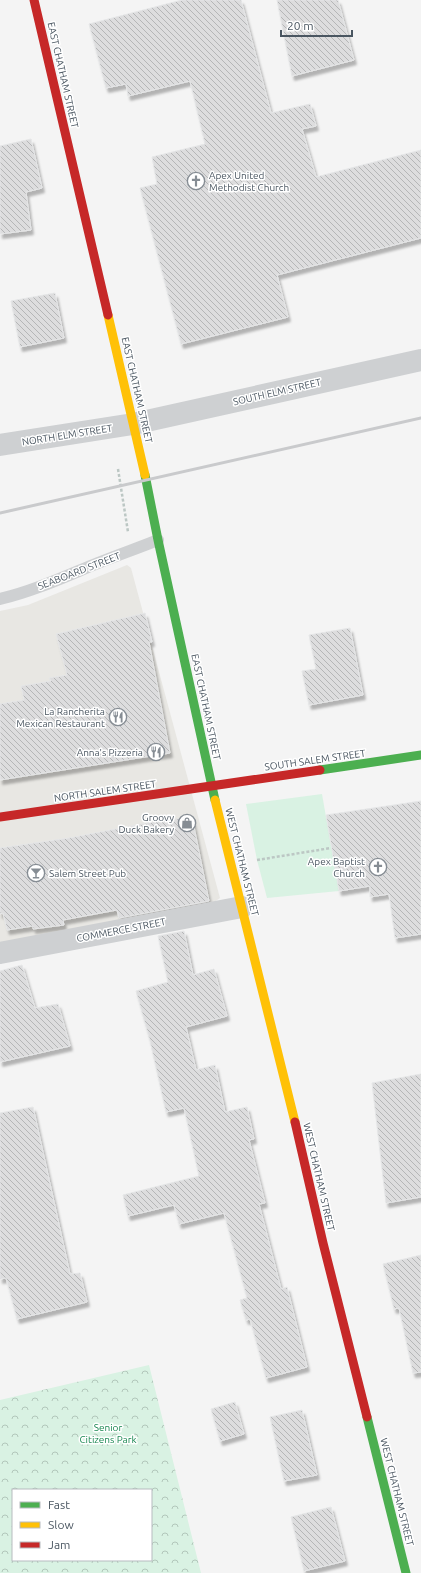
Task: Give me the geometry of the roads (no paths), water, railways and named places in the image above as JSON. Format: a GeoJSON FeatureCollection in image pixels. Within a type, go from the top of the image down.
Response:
{"type":"FeatureCollection","features":[{"type":"Feature","properties":{"kind":"street","name":"EAST CHATHAM STREET"},"geometry":{"type":"LineString","coordinates":[[34,0],[151,498],[158,540],[212,786]]}},
{"type":"Feature","properties":{"kind":"street","name":"SOUTH ELM STREET"},"geometry":{"type":"LineString","coordinates":[[133,424],[421,360]]}},
{"type":"Feature","properties":{"kind":"street","name":"NORTH ELM STREET"},"geometry":{"type":"LineString","coordinates":[[0,445],[133,424]]}},
{"type":"Feature","properties":{"kind":"street","name":"SOUTH SALEM STREET"},"geometry":{"type":"LineString","coordinates":[[212,786],[421,755]]}},
{"type":"Feature","properties":{"kind":"street","name":"NORTH SALEM STREET"},"geometry":{"type":"LineString","coordinates":[[0,817],[212,786]]}},
{"type":"Feature","properties":{"kind":"street","name":"WEST CHATHAM STREET"},"geometry":{"type":"LineString","coordinates":[[212,786],[294,1118],[323,1243],[406,1573]]}},
{"type":"Feature","properties":{"kind":"street","name":"COMMERCE STREET"},"geometry":{"type":"LineString","coordinates":[[0,953],[242,907]]}},
{"type":"Feature","properties":{"kind":"lane","name":"SEABOARD STREET"},"geometry":{"type":"LineString","coordinates":[[0,599],[14,596],[53,582],[158,540]]}},
{"type":"Feature","properties":{"kind":"railway"},"geometry":{"type":"LineString","coordinates":[[0,513],[421,418]]}},
{"type":"Feature","properties":{"kind":"place","name":"Apex United Methodist Church"},"geometry":{"type":"Point","coordinates":[196,181]}},
{"type":"Feature","properties":{"kind":"place","name":"La Rancherita Mexican Restaurant"},"geometry":{"type":"Point","coordinates":[118,717]}},
{"type":"Feature","properties":{"kind":"place","name":"Anna's Pizzeria"},"geometry":{"type":"Point","coordinates":[156,752]}},
{"type":"Feature","properties":{"kind":"place","name":"Groovy Duck Bakery"},"geometry":{"type":"Point","coordinates":[187,823]}},
{"type":"Feature","properties":{"kind":"place","name":"Apex Baptist Church"},"geometry":{"type":"Point","coordinates":[378,867]}},
{"type":"Feature","properties":{"kind":"place","name":"Salem Street Pub"},"geometry":{"type":"Point","coordinates":[36,873]}},
{"type":"Feature","properties":{"kind":"park label","name":"Senior Citizens Park"},"geometry":{"type":"Point","coordinates":[108,1432]}}]}
